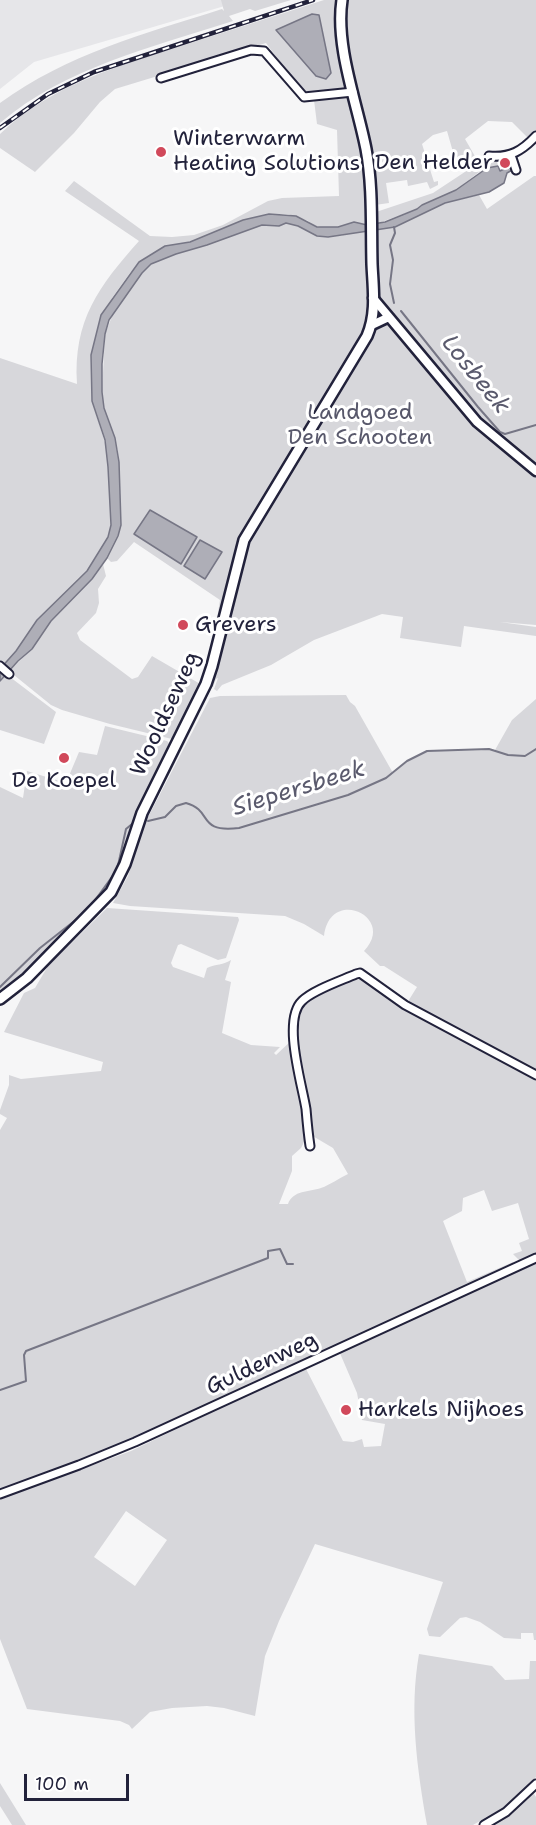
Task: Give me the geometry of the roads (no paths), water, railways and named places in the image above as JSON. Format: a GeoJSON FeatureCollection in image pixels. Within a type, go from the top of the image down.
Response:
{"type":"FeatureCollection","features":[{"type":"Feature","properties":{"kind":"main road","name":"Wooldseweg"},"geometry":{"type":"LineString","coordinates":[[0,999],[27,978],[103,902],[116,884],[142,813],[206,684],[244,540],[372,325],[368,161],[342,38],[342,0]]}},
{"type":"Feature","properties":{"kind":"street"},"geometry":{"type":"LineString","coordinates":[[161,78],[251,50],[264,51],[304,97],[353,92]]}},
{"type":"Feature","properties":{"kind":"street"},"geometry":{"type":"LineString","coordinates":[[489,156],[512,158],[536,136]]}},
{"type":"Feature","properties":{"kind":"street"},"geometry":{"type":"LineString","coordinates":[[512,158],[516,170]]}},
{"type":"Feature","properties":{"kind":"street"},"geometry":{"type":"LineString","coordinates":[[373,298],[477,422],[536,471]]}},
{"type":"Feature","properties":{"kind":"street"},"geometry":{"type":"LineString","coordinates":[[372,325],[389,317]]}},
{"type":"Feature","properties":{"kind":"street"},"geometry":{"type":"LineString","coordinates":[[0,666],[9,674]]}},
{"type":"Feature","properties":{"kind":"street"},"geometry":{"type":"LineString","coordinates":[[310,1146],[294,1042],[296,1011],[300,1002],[308,996],[356,974],[360,973],[405,1005],[536,1075]]}},
{"type":"Feature","properties":{"kind":"street","name":"Guldenweg"},"geometry":{"type":"LineString","coordinates":[[0,1494],[135,1442],[536,1258]]}},
{"type":"Feature","properties":{"kind":"street"},"geometry":{"type":"LineString","coordinates":[[484,1825],[506,1812],[536,1784]]}},
{"type":"Feature","properties":{"kind":"waterway","name":"Losbeek"},"geometry":{"type":"LineString","coordinates":[[394,227],[395,233],[390,245],[393,260],[390,284],[394,303]]}},
{"type":"Feature","properties":{"kind":"waterway","name":"Losbeek"},"geometry":{"type":"LineString","coordinates":[[401,311],[500,432],[505,434],[536,425]]}},
{"type":"Feature","properties":{"kind":"waterway","name":"Siepersbeek"},"geometry":{"type":"LineString","coordinates":[[148,821],[165,817],[176,806],[186,803],[195,807],[211,824],[217,827],[239,828],[348,795],[386,778],[407,761],[427,751],[489,749],[508,755],[525,756],[536,749]]}},
{"type":"Feature","properties":{"kind":"waterway","name":"Siepersbeek"},"geometry":{"type":"LineString","coordinates":[[90,907],[117,870],[126,829],[132,824]]}},
{"type":"Feature","properties":{"kind":"waterway","name":"Siepersbeek"},"geometry":{"type":"LineString","coordinates":[[0,987],[40,948],[82,915]]}},
{"type":"Feature","properties":{"kind":"waterway"},"geometry":{"type":"LineString","coordinates":[[0,1390],[26,1381],[24,1355],[26,1351],[268,1258],[268,1251],[280,1249],[287,1264],[293,1264]]}},
{"type":"Feature","properties":{"kind":"railway"},"geometry":{"type":"LineString","coordinates":[[0,128],[48,94],[94,72],[313,0]]}},
{"type":"Feature","properties":{"kind":"place","name":"Winterwarm Heating Solutions"},"geometry":{"type":"Point","coordinates":[161,152]}},
{"type":"Feature","properties":{"kind":"place","name":"Den Helder"},"geometry":{"type":"Point","coordinates":[505,163]}},
{"type":"Feature","properties":{"kind":"place","name":"Grevers"},"geometry":{"type":"Point","coordinates":[183,625]}},
{"type":"Feature","properties":{"kind":"place","name":"De Koepel"},"geometry":{"type":"Point","coordinates":[64,758]}},
{"type":"Feature","properties":{"kind":"place","name":"Harkels Nijhoes"},"geometry":{"type":"Point","coordinates":[346,1410]}},
{"type":"Feature","properties":{"kind":"park label","name":"Landgoed Den Schooten"},"geometry":{"type":"Point","coordinates":[360,426]}}]}
